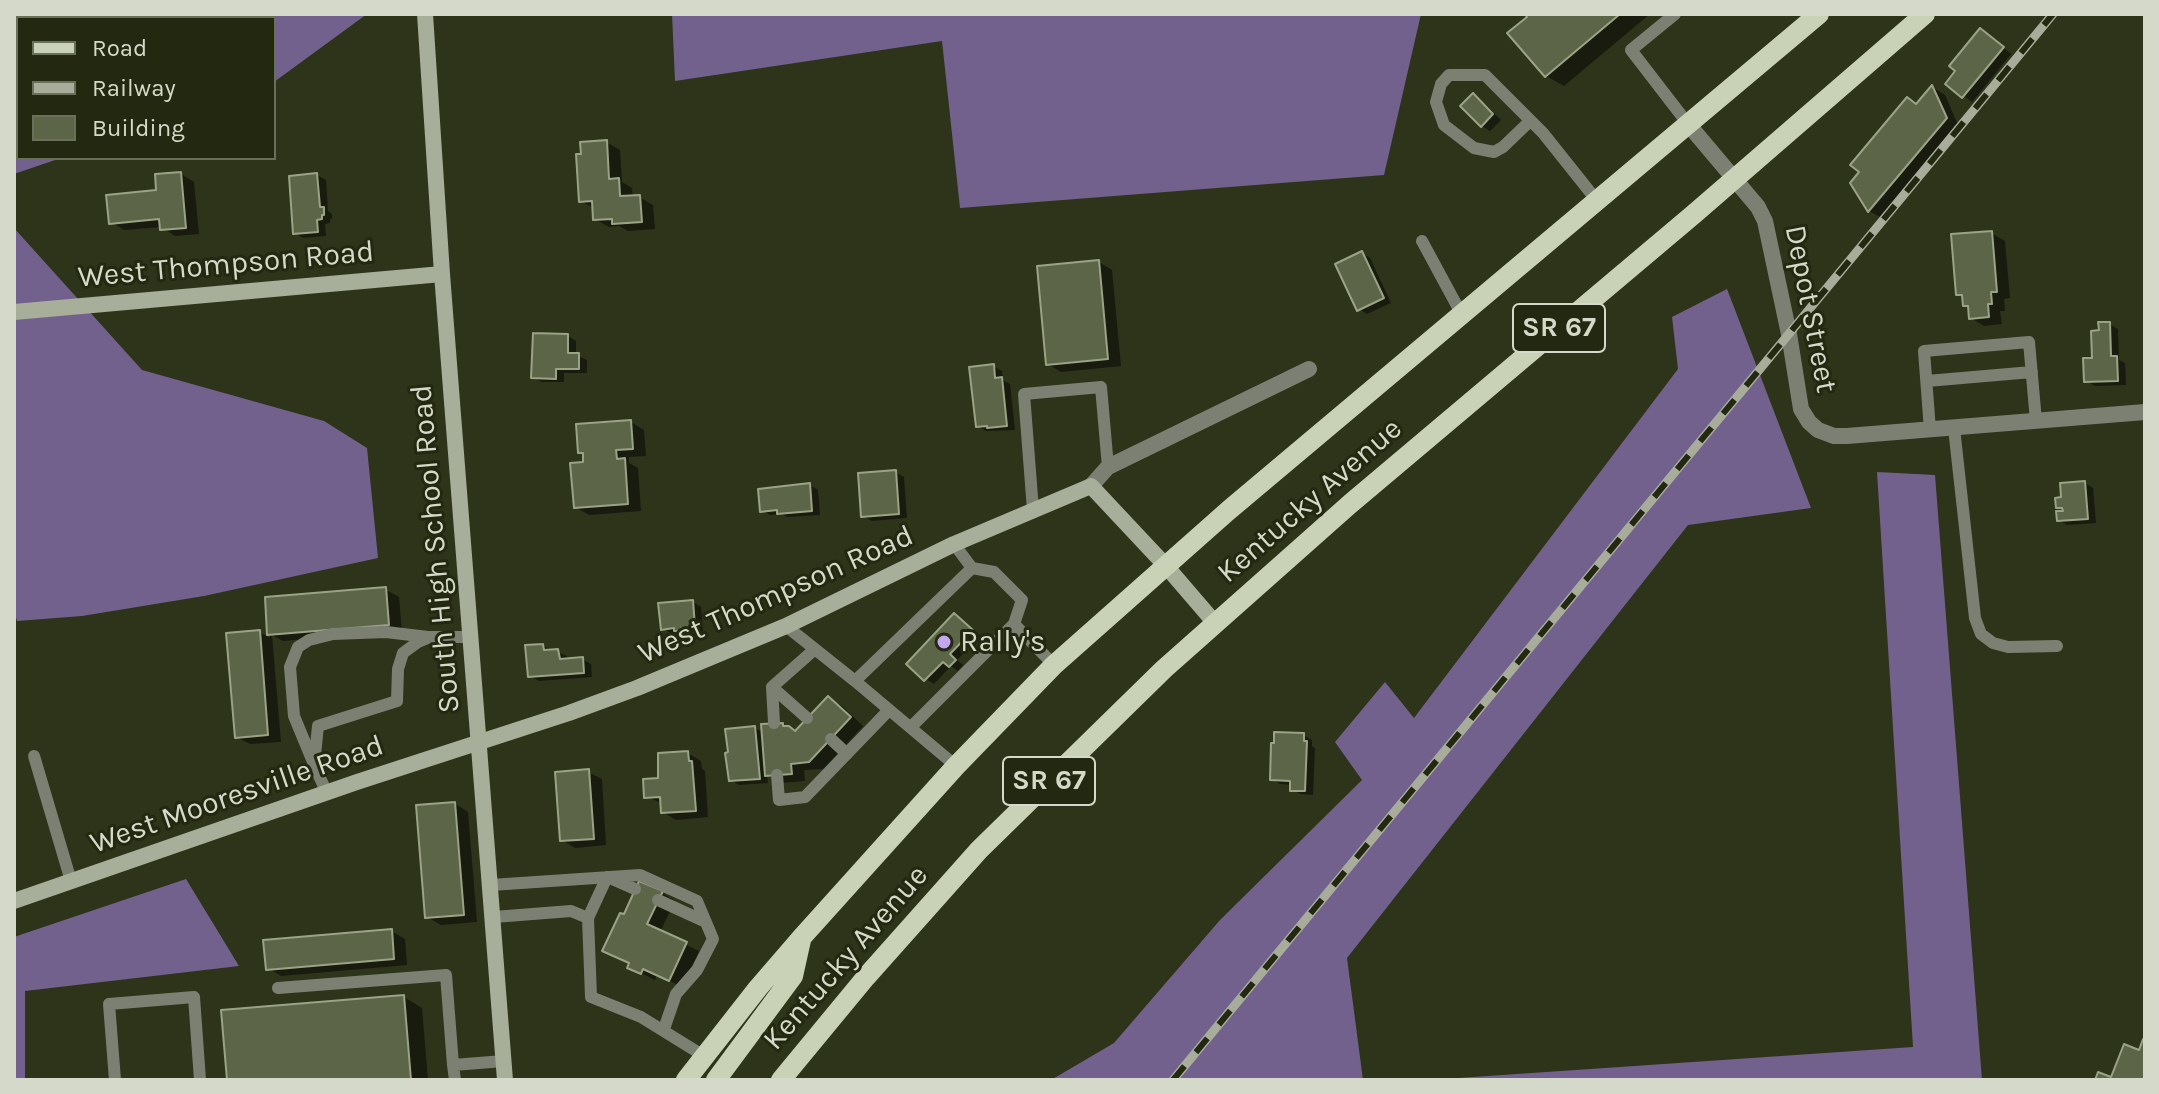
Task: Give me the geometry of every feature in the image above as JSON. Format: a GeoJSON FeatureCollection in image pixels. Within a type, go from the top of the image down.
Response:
{"type":"FeatureCollection","features":[{"type":"Feature","properties":{"kind":"main road","name":"South High School Road"},"geometry":{"type":"LineString","coordinates":[[425,14],[442,274],[505,1080]]}},
{"type":"Feature","properties":{"kind":"main road","name":"Kentucky Avenue"},"geometry":{"type":"LineString","coordinates":[[686,1080],[802,937],[956,766],[1054,665],[1229,510],[1819,14]]}},
{"type":"Feature","properties":{"kind":"main road","name":"Kentucky Avenue"},"geometry":{"type":"LineString","coordinates":[[781,1080],[855,989],[979,850],[1129,702],[1350,504],[1925,14]]}},
{"type":"Feature","properties":{"kind":"main road","name":"West Thompson Road"},"geometry":{"type":"LineString","coordinates":[[14,312],[442,274]]}},
{"type":"Feature","properties":{"kind":"main road","name":"West Thompson Road"},"geometry":{"type":"LineString","coordinates":[[479,743],[637,688],[786,626],[954,544],[1091,486]]}},
{"type":"Feature","properties":{"kind":"main road"},"geometry":{"type":"LineString","coordinates":[[1091,486],[1215,623]]}},
{"type":"Feature","properties":{"kind":"main road","name":"West Mooresville Road"},"geometry":{"type":"LineString","coordinates":[[14,901],[479,743]]}},
{"type":"Feature","properties":{"kind":"main road"},"geometry":{"type":"LineString","coordinates":[[716,1080],[793,976],[802,937]]}},
{"type":"Feature","properties":{"kind":"street","name":"Depot Street"},"geometry":{"type":"LineString","coordinates":[[1688,124],[1758,207],[1767,228],[1801,409],[1809,422],[1818,430],[1834,436],[1930,430]]}},
{"type":"Feature","properties":{"kind":"street","name":"West Thompson Road"},"geometry":{"type":"LineString","coordinates":[[1091,486],[1108,467],[1309,369]]}},
{"type":"Feature","properties":{"kind":"street"},"geometry":{"type":"LineString","coordinates":[[1930,430],[2145,412]]}},
{"type":"Feature","properties":{"kind":"lane"},"geometry":{"type":"LineString","coordinates":[[1675,14],[1631,50],[1688,124]]}},
{"type":"Feature","properties":{"kind":"lane"},"geometry":{"type":"LineString","coordinates":[[1530,121],[1494,152],[1474,148],[1444,125],[1436,102],[1441,84],[1449,75],[1485,75],[1543,133],[1598,202]]}},
{"type":"Feature","properties":{"kind":"lane"},"geometry":{"type":"LineString","coordinates":[[1422,241],[1462,315]]}},
{"type":"Feature","properties":{"kind":"lane"},"geometry":{"type":"LineString","coordinates":[[1930,430],[1924,351],[2029,342],[2036,421]]}},
{"type":"Feature","properties":{"kind":"lane"},"geometry":{"type":"LineString","coordinates":[[1927,381],[2032,372]]}},
{"type":"Feature","properties":{"kind":"lane"},"geometry":{"type":"LineString","coordinates":[[1033,510],[1024,394],[1101,387],[1108,467]]}},
{"type":"Feature","properties":{"kind":"lane"},"geometry":{"type":"LineString","coordinates":[[1954,428],[1975,618],[1981,634],[1993,643],[2008,647],[2057,646]]}},
{"type":"Feature","properties":{"kind":"lane"},"geometry":{"type":"LineString","coordinates":[[911,727],[1014,624],[1022,600],[994,572],[972,568],[954,544]]}},
{"type":"Feature","properties":{"kind":"lane"},"geometry":{"type":"LineString","coordinates":[[855,681],[972,568]]}},
{"type":"Feature","properties":{"kind":"lane"},"geometry":{"type":"LineString","coordinates":[[1014,624],[1054,665]]}},
{"type":"Feature","properties":{"kind":"lane"},"geometry":{"type":"LineString","coordinates":[[786,626],[956,766]]}},
{"type":"Feature","properties":{"kind":"lane"},"geometry":{"type":"LineString","coordinates":[[327,793],[294,716],[290,667],[298,647],[309,640],[333,634],[386,632],[430,637],[471,637]]}},
{"type":"Feature","properties":{"kind":"lane"},"geometry":{"type":"LineString","coordinates":[[314,765],[318,726],[397,701],[398,669],[403,653],[430,637]]}},
{"type":"Feature","properties":{"kind":"lane"},"geometry":{"type":"LineString","coordinates":[[772,687],[815,649]]}},
{"type":"Feature","properties":{"kind":"lane"},"geometry":{"type":"LineString","coordinates":[[772,687],[807,718]]}},
{"type":"Feature","properties":{"kind":"lane"},"geometry":{"type":"LineString","coordinates":[[772,687],[774,723]]}},
{"type":"Feature","properties":{"kind":"lane"},"geometry":{"type":"LineString","coordinates":[[777,775],[779,800],[805,797],[889,710]]}},
{"type":"Feature","properties":{"kind":"lane"},"geometry":{"type":"LineString","coordinates":[[831,739],[847,754]]}},
{"type":"Feature","properties":{"kind":"lane"},"geometry":{"type":"LineString","coordinates":[[34,756],[71,881]]}},
{"type":"Feature","properties":{"kind":"lane"},"geometry":{"type":"LineString","coordinates":[[491,885],[640,875],[697,901],[713,939],[697,970],[676,994],[664,1029]]}},
{"type":"Feature","properties":{"kind":"lane"},"geometry":{"type":"LineString","coordinates":[[607,877],[635,889]]}},
{"type":"Feature","properties":{"kind":"lane"},"geometry":{"type":"LineString","coordinates":[[607,877],[588,918],[591,997],[664,1029],[704,1056]]}},
{"type":"Feature","properties":{"kind":"lane"},"geometry":{"type":"LineString","coordinates":[[658,900],[706,922]]}},
{"type":"Feature","properties":{"kind":"lane"},"geometry":{"type":"LineString","coordinates":[[494,917],[571,911],[588,918]]}},
{"type":"Feature","properties":{"kind":"lane"},"geometry":{"type":"LineString","coordinates":[[278,988],[446,975],[455,1080]]}},
{"type":"Feature","properties":{"kind":"lane"},"geometry":{"type":"LineString","coordinates":[[115,1080],[109,1004],[194,997],[200,1080]]}},
{"type":"Feature","properties":{"kind":"lane"},"geometry":{"type":"LineString","coordinates":[[453,1065],[504,1061]]}},
{"type":"Feature","properties":{"kind":"shaded area"},"geometry":{"type":"Polygon","coordinates":[[[367,14],[276,81],[276,16],[44,16],[367,14]]]}},
{"type":"Feature","properties":{"kind":"shaded area"},"geometry":{"type":"Polygon","coordinates":[[[672,14],[1421,14],[1384,175],[960,208],[942,41],[675,81],[672,14]]]}},
{"type":"Feature","properties":{"kind":"shaded area"},"geometry":{"type":"Polygon","coordinates":[[[16,28],[16,160],[55,160],[14,174],[16,28]]]}},
{"type":"Feature","properties":{"kind":"shaded area"},"geometry":{"type":"Polygon","coordinates":[[[14,228],[142,370],[324,421],[367,448],[378,558],[204,596],[82,616],[17,621],[14,610],[14,228]]]}},
{"type":"Feature","properties":{"kind":"shaded area"},"geometry":{"type":"Polygon","coordinates":[[[1727,289],[1811,508],[1688,525],[1347,958],[1363,1080],[1051,1080],[1114,1043],[1220,920],[1362,780],[1335,742],[1385,682],[1414,718],[1678,369],[1672,317],[1727,289]]]}},
{"type":"Feature","properties":{"kind":"shaded area"},"geometry":{"type":"Polygon","coordinates":[[[1877,472],[1935,475],[1982,1080],[1429,1080],[1913,1047],[1877,472]]]}},
{"type":"Feature","properties":{"kind":"shaded area"},"geometry":{"type":"Polygon","coordinates":[[[186,879],[239,966],[25,991],[25,1080],[14,1080],[14,937],[186,879]]]}},
{"type":"Feature","properties":{"kind":"building"},"geometry":{"type":"Polygon","coordinates":[[[1525,14],[1620,14],[1545,77],[1507,33],[1527,17],[1525,14]]]}},
{"type":"Feature","properties":{"kind":"building"},"geometry":{"type":"Polygon","coordinates":[[[1980,28],[2004,47],[1962,98],[1945,84],[1955,71],[1949,66],[1980,28]]]}},
{"type":"Feature","properties":{"kind":"building"},"geometry":{"type":"Polygon","coordinates":[[[1932,85],[1947,118],[1868,212],[1850,183],[1859,172],[1850,165],[1907,97],[1916,104],[1932,85]]]}},
{"type":"Feature","properties":{"kind":"building"},"geometry":{"type":"Polygon","coordinates":[[[1473,93],[1493,114],[1481,127],[1460,106],[1473,93]]]}},
{"type":"Feature","properties":{"kind":"building"},"geometry":{"type":"Polygon","coordinates":[[[607,140],[609,179],[619,178],[620,196],[640,195],[642,222],[612,224],[612,219],[593,220],[592,201],[579,202],[576,154],[581,154],[580,142],[607,140]]]}},
{"type":"Feature","properties":{"kind":"building"},"geometry":{"type":"Polygon","coordinates":[[[181,172],[186,228],[160,230],[159,219],[109,224],[106,195],[156,190],[155,174],[181,172]]]}},
{"type":"Feature","properties":{"kind":"building"},"geometry":{"type":"Polygon","coordinates":[[[317,173],[320,207],[324,207],[322,219],[317,220],[318,232],[293,234],[289,176],[317,173]]]}},
{"type":"Feature","properties":{"kind":"building"},"geometry":{"type":"Polygon","coordinates":[[[1992,231],[1997,292],[1991,292],[1989,317],[1969,319],[1968,306],[1963,306],[1962,295],[1956,295],[1951,234],[1992,231]]]}},
{"type":"Feature","properties":{"kind":"building"},"geometry":{"type":"Polygon","coordinates":[[[1362,251],[1384,298],[1357,311],[1335,264],[1362,251]]]}},
{"type":"Feature","properties":{"kind":"building"},"geometry":{"type":"Polygon","coordinates":[[[1099,260],[1108,359],[1046,365],[1037,266],[1099,260]]]}},
{"type":"Feature","properties":{"kind":"building"},"geometry":{"type":"Polygon","coordinates":[[[2098,322],[2110,322],[2111,356],[2117,356],[2118,381],[2084,382],[2083,358],[2092,358],[2091,331],[2099,330],[2098,322]]]}},
{"type":"Feature","properties":{"kind":"building"},"geometry":{"type":"Polygon","coordinates":[[[533,333],[568,334],[568,353],[579,353],[579,369],[556,369],[556,379],[531,378],[533,333]]]}},
{"type":"Feature","properties":{"kind":"building"},"geometry":{"type":"Polygon","coordinates":[[[994,364],[995,378],[1002,377],[1007,426],[976,427],[969,367],[994,364]]]}},
{"type":"Feature","properties":{"kind":"building"},"geometry":{"type":"Polygon","coordinates":[[[631,420],[633,449],[616,450],[617,459],[625,458],[628,504],[574,508],[570,463],[583,462],[583,453],[578,453],[576,424],[631,420]]]}},
{"type":"Feature","properties":{"kind":"building"},"geometry":{"type":"Polygon","coordinates":[[[896,470],[899,514],[861,517],[858,473],[896,470]]]}},
{"type":"Feature","properties":{"kind":"building"},"geometry":{"type":"Polygon","coordinates":[[[2085,481],[2088,519],[2057,521],[2056,511],[2063,511],[2056,508],[2055,498],[2061,497],[2060,483],[2085,481]]]}},
{"type":"Feature","properties":{"kind":"building"},"geometry":{"type":"Polygon","coordinates":[[[810,483],[812,511],[760,512],[758,489],[810,483]]]}},
{"type":"Feature","properties":{"kind":"building"},"geometry":{"type":"Polygon","coordinates":[[[386,587],[389,625],[267,635],[265,597],[386,587]]]}},
{"type":"Feature","properties":{"kind":"building"},"geometry":{"type":"Polygon","coordinates":[[[693,600],[695,627],[681,628],[681,631],[674,631],[674,628],[661,630],[658,603],[693,600]]]}},
{"type":"Feature","properties":{"kind":"building","name":"Rally's"},"geometry":{"type":"Polygon","coordinates":[[[954,613],[973,630],[950,654],[956,660],[949,667],[943,662],[924,681],[906,664],[954,613]]]}},
{"type":"Feature","properties":{"kind":"building"},"geometry":{"type":"Polygon","coordinates":[[[260,630],[268,735],[235,738],[226,633],[260,630]]]}},
{"type":"Feature","properties":{"kind":"building"},"geometry":{"type":"Polygon","coordinates":[[[543,644],[544,650],[558,649],[560,659],[583,657],[584,673],[528,677],[525,645],[543,644]]]}},
{"type":"Feature","properties":{"kind":"building"},"geometry":{"type":"Polygon","coordinates":[[[828,696],[851,717],[809,762],[791,764],[792,774],[765,776],[761,724],[783,723],[783,726],[795,731],[828,696]]]}},
{"type":"Feature","properties":{"kind":"building"},"geometry":{"type":"Polygon","coordinates":[[[755,726],[760,779],[729,781],[725,729],[755,726]]]}},
{"type":"Feature","properties":{"kind":"building"},"geometry":{"type":"Polygon","coordinates":[[[1274,732],[1304,733],[1304,741],[1307,741],[1305,791],[1290,791],[1290,781],[1270,780],[1274,732]]]}},
{"type":"Feature","properties":{"kind":"building"},"geometry":{"type":"Polygon","coordinates":[[[688,751],[689,761],[692,761],[696,811],[661,813],[660,797],[644,798],[643,779],[658,778],[658,753],[688,751]]]}},
{"type":"Feature","properties":{"kind":"building"},"geometry":{"type":"Polygon","coordinates":[[[589,769],[594,839],[560,841],[555,772],[589,769]]]}},
{"type":"Feature","properties":{"kind":"building"},"geometry":{"type":"Polygon","coordinates":[[[455,802],[464,915],[425,918],[416,805],[455,802]]]}},
{"type":"Feature","properties":{"kind":"building"},"geometry":{"type":"Polygon","coordinates":[[[639,881],[663,891],[647,924],[687,942],[669,981],[643,969],[641,974],[627,968],[629,963],[602,951],[639,881]]]}},
{"type":"Feature","properties":{"kind":"building"},"geometry":{"type":"Polygon","coordinates":[[[392,929],[394,959],[266,970],[263,940],[392,929]]]}},
{"type":"Feature","properties":{"kind":"building"},"geometry":{"type":"Polygon","coordinates":[[[404,995],[411,1080],[227,1080],[221,1010],[404,995]]]}},
{"type":"Feature","properties":{"kind":"building"},"geometry":{"type":"Polygon","coordinates":[[[2143,1039],[2145,1080],[2095,1080],[2098,1072],[2111,1077],[2124,1044],[2139,1050],[2143,1039]]]}},
{"type":"Feature","properties":{"kind":"railway"},"geometry":{"type":"LineString","coordinates":[[1173,1080],[2053,14]]}},
{"type":"Feature","properties":{"kind":"place","name":"Rally's"},"geometry":{"type":"Point","coordinates":[944,642]}}]}
